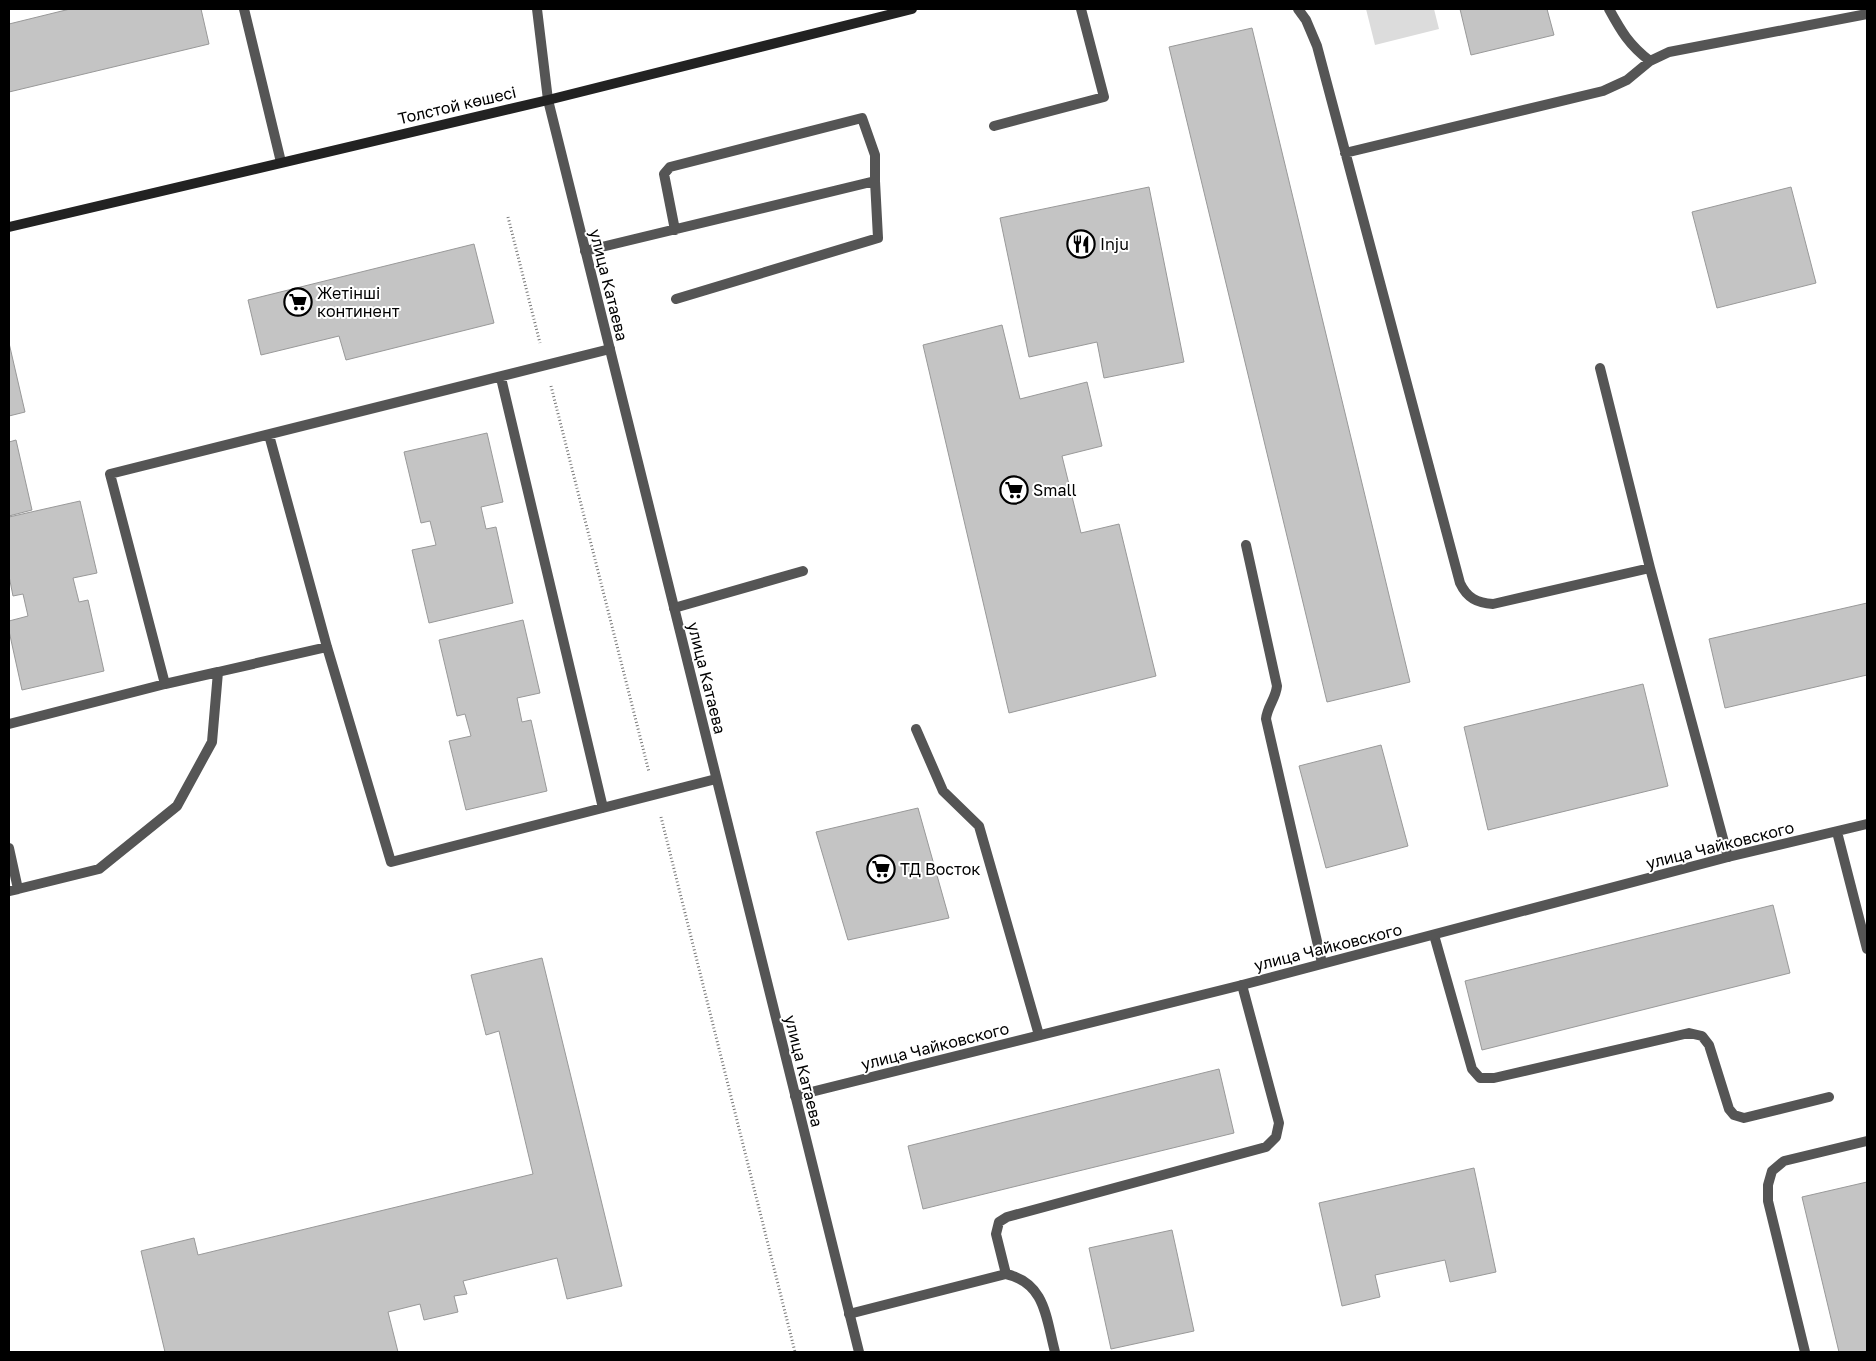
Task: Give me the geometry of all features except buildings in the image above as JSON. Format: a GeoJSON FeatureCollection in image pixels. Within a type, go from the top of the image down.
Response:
{"type":"FeatureCollection","features":[{"type":"Feature","properties":{"kind":"main road","name":"Толстой көшесі"},"geometry":{"type":"LineString","coordinates":[[9,228],[548,100],[912,9]]}},
{"type":"Feature","properties":{"kind":"street"},"geometry":{"type":"LineString","coordinates":[[244,9],[281,162]]}},
{"type":"Feature","properties":{"kind":"street","name":"улица Катаева"},"geometry":{"type":"LineString","coordinates":[[537,9],[548,100],[859,1352]]}},
{"type":"Feature","properties":{"kind":"street"},"geometry":{"type":"LineString","coordinates":[[994,126],[1104,97],[1081,9]]}},
{"type":"Feature","properties":{"kind":"street"},"geometry":{"type":"LineString","coordinates":[[1298,9],[1306,20],[1317,46],[1464,591],[1471,598],[1482,604],[1493,604],[1650,568]]}},
{"type":"Feature","properties":{"kind":"street"},"geometry":{"type":"LineString","coordinates":[[1609,9],[1624,36],[1636,50],[1650,61]]}},
{"type":"Feature","properties":{"kind":"street"},"geometry":{"type":"LineString","coordinates":[[1345,153],[1603,91],[1627,80],[1650,61],[1669,52],[1691,46],[1867,14]]}},
{"type":"Feature","properties":{"kind":"street"},"geometry":{"type":"LineString","coordinates":[[675,230],[664,174],[670,167],[862,118],[875,154],[878,238],[676,299]]}},
{"type":"Feature","properties":{"kind":"street"},"geometry":{"type":"LineString","coordinates":[[586,251],[875,181]]}},
{"type":"Feature","properties":{"kind":"street"},"geometry":{"type":"LineString","coordinates":[[164,684],[110,474],[501,378],[610,349]]}},
{"type":"Feature","properties":{"kind":"street"},"geometry":{"type":"LineString","coordinates":[[1600,368],[1650,568],[1728,857]]}},
{"type":"Feature","properties":{"kind":"street"},"geometry":{"type":"LineString","coordinates":[[501,378],[603,808]]}},
{"type":"Feature","properties":{"kind":"street"},"geometry":{"type":"LineString","coordinates":[[269,435],[327,647],[391,862],[716,779]]}},
{"type":"Feature","properties":{"kind":"street"},"geometry":{"type":"LineString","coordinates":[[1246,545],[1277,686],[1277,692],[1267,711],[1266,719],[1322,963]]}},
{"type":"Feature","properties":{"kind":"street"},"geometry":{"type":"LineString","coordinates":[[674,608],[803,570]]}},
{"type":"Feature","properties":{"kind":"street"},"geometry":{"type":"LineString","coordinates":[[9,724],[164,684],[327,647]]}},
{"type":"Feature","properties":{"kind":"street"},"geometry":{"type":"LineString","coordinates":[[9,848],[14,890],[99,869],[178,806],[212,742],[218,672]]}},
{"type":"Feature","properties":{"kind":"street"},"geometry":{"type":"LineString","coordinates":[[916,729],[943,791],[979,826],[1039,1035]]}},
{"type":"Feature","properties":{"kind":"street","name":"улица Чайковского"},"geometry":{"type":"LineString","coordinates":[[795,1096],[1242,985],[1728,857],[1867,824]]}},
{"type":"Feature","properties":{"kind":"street"},"geometry":{"type":"LineString","coordinates":[[1837,832],[1867,949]]}},
{"type":"Feature","properties":{"kind":"street"},"geometry":{"type":"LineString","coordinates":[[1434,935],[1472,1069],[1480,1078],[1494,1078],[1689,1033],[1702,1036],[1709,1046],[1729,1109],[1734,1115],[1744,1118],[1829,1097]]}},
{"type":"Feature","properties":{"kind":"street"},"geometry":{"type":"LineString","coordinates":[[1006,1274],[996,1234],[999,1222],[1007,1217],[1266,1147],[1276,1137],[1279,1123],[1242,985]]}},
{"type":"Feature","properties":{"kind":"street"},"geometry":{"type":"LineString","coordinates":[[1805,1352],[1768,1200],[1768,1186],[1772,1171],[1784,1161],[1867,1141]]}},
{"type":"Feature","properties":{"kind":"street"},"geometry":{"type":"LineString","coordinates":[[849,1314],[1006,1274],[1018,1276],[1030,1285],[1041,1299],[1055,1352]]}},
{"type":"Feature","properties":{"kind":"shaded area"},"geometry":{"type":"Polygon","coordinates":[[[1366,9],[1434,9],[1439,29],[1375,45],[1366,9]]]}},
{"type":"Feature","properties":{"kind":"place","name":"Inju"},"geometry":{"type":"Point","coordinates":[1081,244]}},
{"type":"Feature","properties":{"kind":"place","name":"Жетінші континент"},"geometry":{"type":"Point","coordinates":[298,302]}},
{"type":"Feature","properties":{"kind":"place","name":"Small"},"geometry":{"type":"Point","coordinates":[1014,490]}},
{"type":"Feature","properties":{"kind":"place","name":"ТД Восток"},"geometry":{"type":"Point","coordinates":[881,869]}}]}
